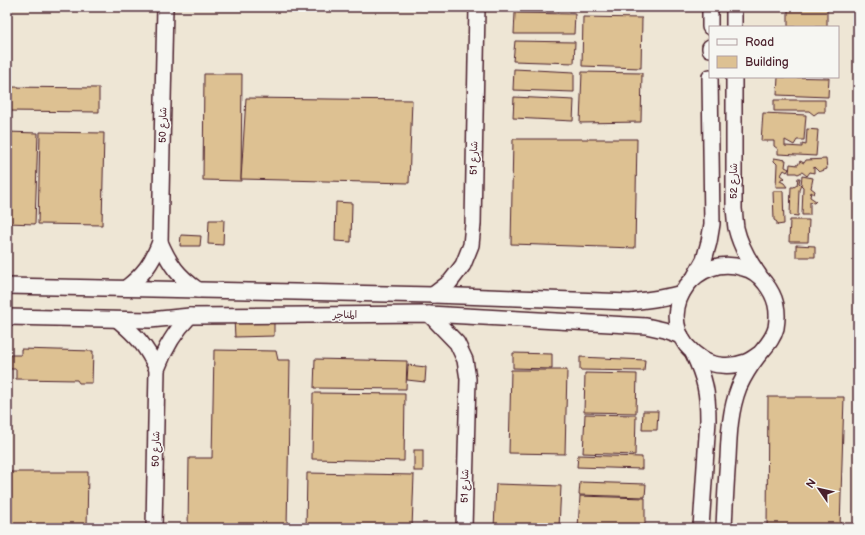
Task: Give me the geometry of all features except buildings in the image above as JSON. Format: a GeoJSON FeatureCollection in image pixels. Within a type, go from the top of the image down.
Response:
{"type":"FeatureCollection","features":[{"type":"Feature","properties":{"kind":"street","name":"شارع 50"},"geometry":{"type":"LineString","coordinates":[[126,288],[147,268],[155,256],[160,242],[165,7]]}},
{"type":"Feature","properties":{"kind":"street","name":"شارع 51"},"geometry":{"type":"LineString","coordinates":[[433,295],[450,282],[463,265],[471,245],[473,224],[477,7]]}},
{"type":"Feature","properties":{"kind":"street"},"geometry":{"type":"LineString","coordinates":[[710,7],[710,26]]}},
{"type":"Feature","properties":{"kind":"street"},"geometry":{"type":"LineString","coordinates":[[734,7],[734,26]]}},
{"type":"Feature","properties":{"kind":"street"},"geometry":{"type":"LineString","coordinates":[[695,276],[704,260],[710,242],[712,224],[710,78]]}},
{"type":"Feature","properties":{"kind":"street","name":"شارع 52"},"geometry":{"type":"LineString","coordinates":[[734,78],[734,209],[736,228],[742,246],[750,262],[761,278]]}},
{"type":"Feature","properties":{"kind":"street","name":"شارع 50"},"geometry":{"type":"LineString","coordinates":[[160,242],[166,256],[175,270],[198,290]]}},
{"type":"Feature","properties":{"kind":"street"},"geometry":{"type":"LineString","coordinates":[[721,265],[736,265],[749,270],[761,278],[770,289],[776,302],[777,316],[775,331],[769,344],[759,354],[747,362],[733,365],[719,365],[705,361],[693,353],[681,336],[676,315],[678,304],[687,284],[695,276],[707,269],[721,265]]}},
{"type":"Feature","properties":{"kind":"street"},"geometry":{"type":"LineString","coordinates":[[7,286],[433,295],[630,302],[665,298],[682,293]]}},
{"type":"Feature","properties":{"kind":"street","name":"شارع 51"},"geometry":{"type":"LineString","coordinates":[[429,314],[457,343],[465,360],[468,379],[464,528]]}},
{"type":"Feature","properties":{"kind":"street","name":"المناجر"},"geometry":{"type":"LineString","coordinates":[[7,318],[150,320],[190,316],[429,314],[646,326],[681,336]]}},
{"type":"Feature","properties":{"kind":"street","name":"شارع 50"},"geometry":{"type":"LineString","coordinates":[[154,528],[158,369],[161,358],[171,339],[190,316]]}},
{"type":"Feature","properties":{"kind":"street"},"geometry":{"type":"LineString","coordinates":[[118,320],[145,346],[158,369]]}},
{"type":"Feature","properties":{"kind":"street"},"geometry":{"type":"LineString","coordinates":[[693,353],[706,385],[708,402],[701,528]]}},
{"type":"Feature","properties":{"kind":"street"},"geometry":{"type":"LineString","coordinates":[[724,528],[730,424],[733,405],[745,375],[759,354]]}},
{"type":"Feature","properties":{"kind":"shaded area"},"geometry":{"type":"Polygon","coordinates":[[[7,7],[858,7],[858,528],[7,528],[7,7]]]}}]}
